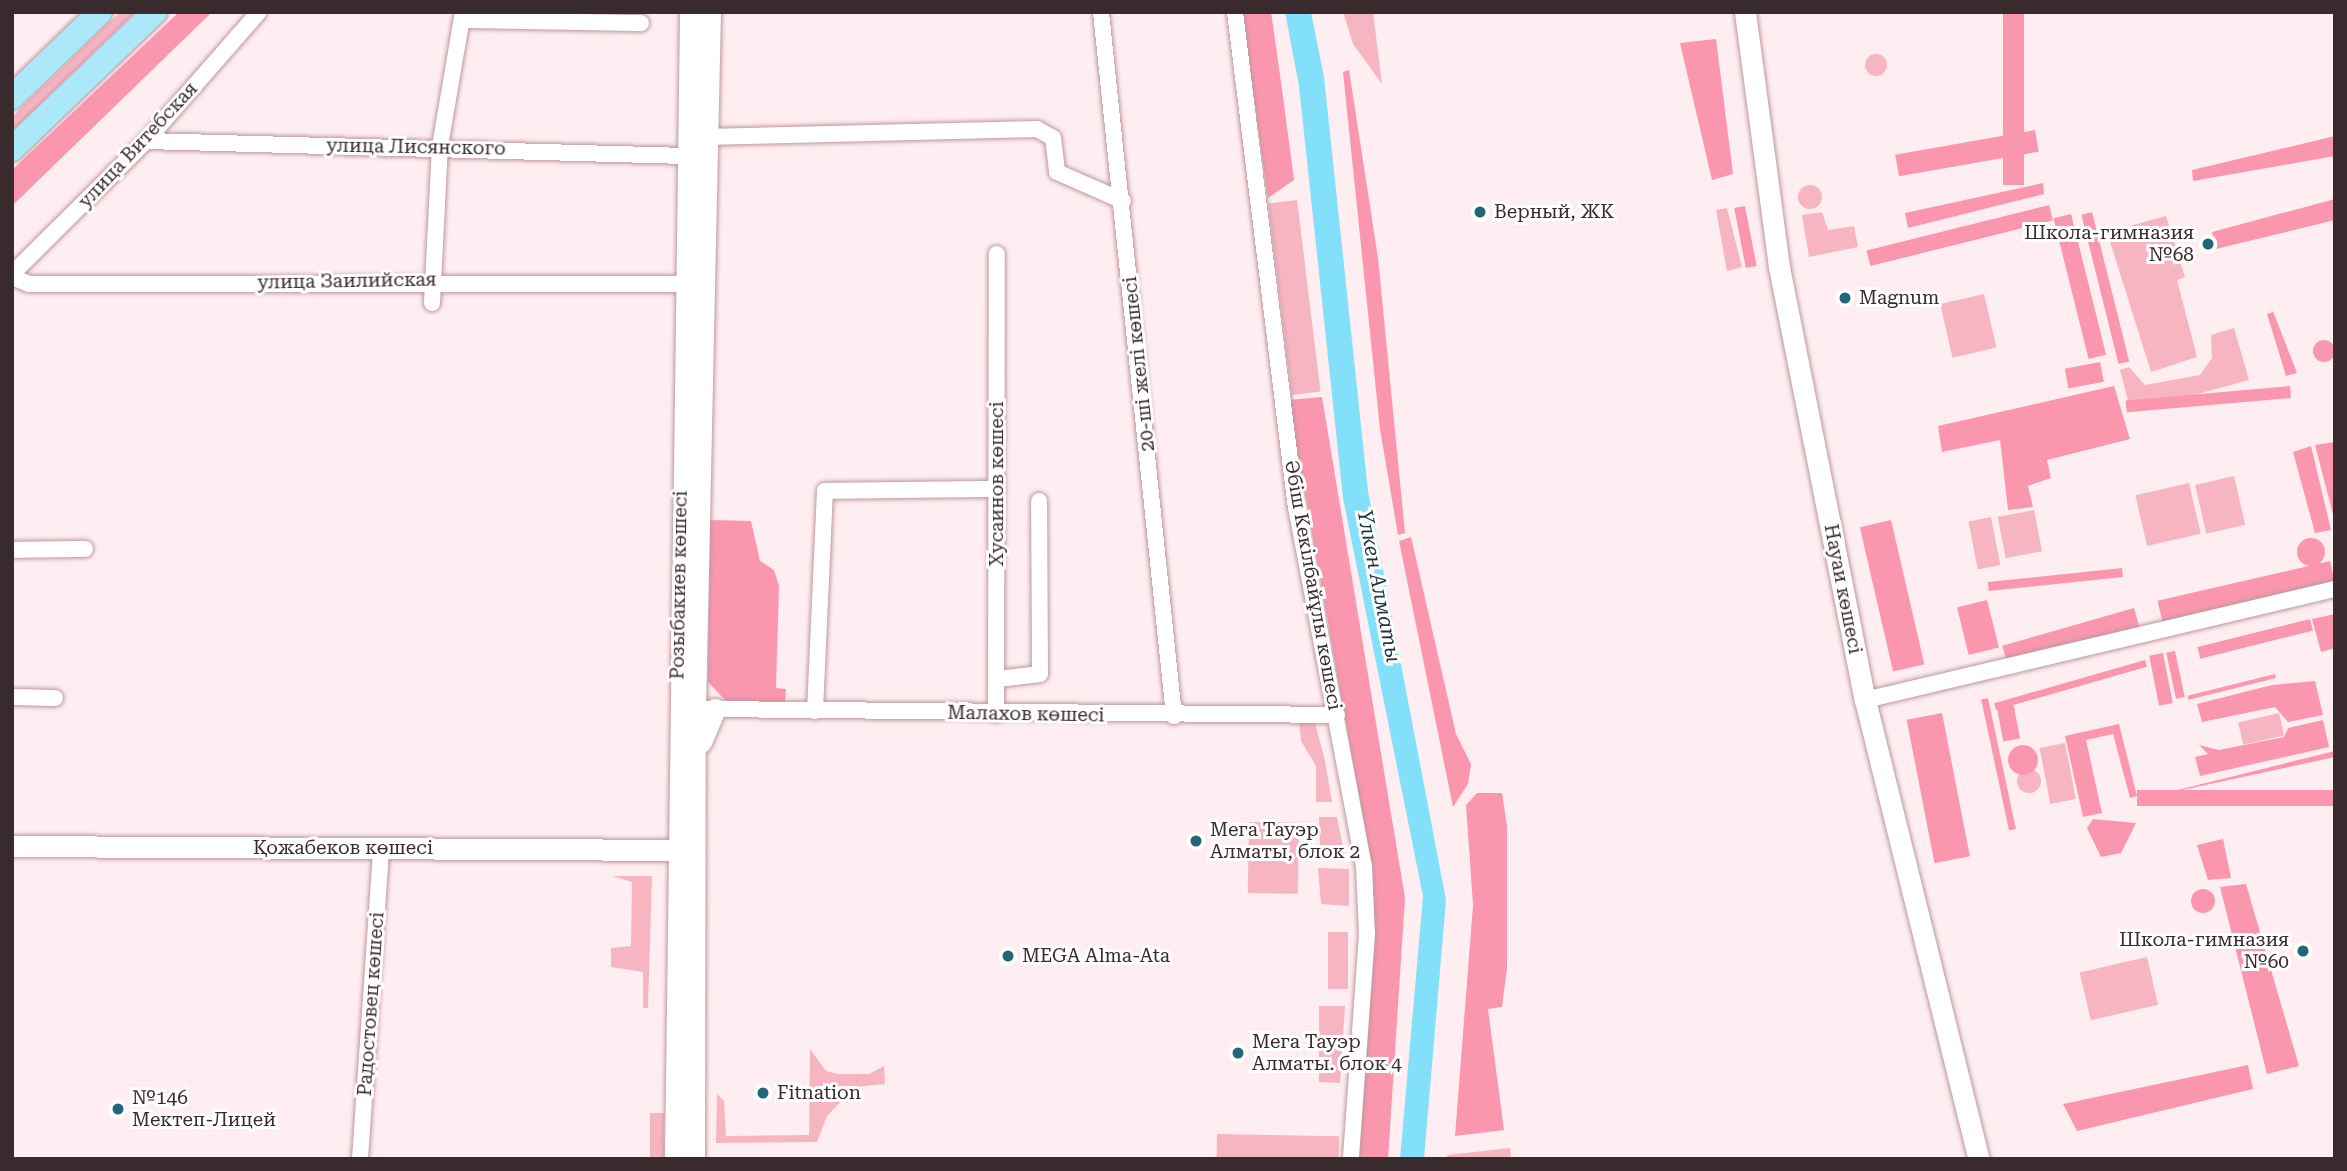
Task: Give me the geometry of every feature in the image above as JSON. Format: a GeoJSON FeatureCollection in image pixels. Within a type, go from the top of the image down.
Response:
{"type":"FeatureCollection","features":[{"type":"Feature","properties":{"kind":"main road"},"geometry":{"type":"LineString","coordinates":[[12,97],[100,12]]}},
{"type":"Feature","properties":{"kind":"main road"},"geometry":{"type":"LineString","coordinates":[[12,149],[155,12]]}},
{"type":"Feature","properties":{"kind":"main road","name":"Розыбакиев көшесі"},"geometry":{"type":"LineString","coordinates":[[690,12],[683,284],[696,709],[701,732],[694,824],[684,849],[694,1159]]}},
{"type":"Feature","properties":{"kind":"main road","name":"Науаи көшесі"},"geometry":{"type":"LineString","coordinates":[[1745,12],[1779,267],[1865,700],[1979,1159]]}},
{"type":"Feature","properties":{"kind":"main road","name":"Розыбакиев көшесі"},"geometry":{"type":"LineString","coordinates":[[675,1159],[684,849],[696,709],[709,20]]}},
{"type":"Feature","properties":{"kind":"main road","name":"Қожабеков көшесі"},"geometry":{"type":"LineString","coordinates":[[12,846],[684,849]]}},
{"type":"Feature","properties":{"kind":"street","name":"улица Витебская"},"geometry":{"type":"LineString","coordinates":[[12,275],[146,141],[259,12]]}},
{"type":"Feature","properties":{"kind":"street","name":"20-ші желі көшесі"},"geometry":{"type":"LineString","coordinates":[[1101,12],[1123,201],[1174,716]]}},
{"type":"Feature","properties":{"kind":"street","name":"Әбіш Кекілбайұлы көшесі"},"geometry":{"type":"LineString","coordinates":[[1235,12],[1296,507],[1364,866],[1366,924],[1351,1159]]}},
{"type":"Feature","properties":{"kind":"street"},"geometry":{"type":"LineString","coordinates":[[432,303],[440,146],[463,16],[641,23]]}},
{"type":"Feature","properties":{"kind":"street"},"geometry":{"type":"LineString","coordinates":[[705,137],[1037,130],[1053,138],[1056,172],[1123,201]]}},
{"type":"Feature","properties":{"kind":"street","name":"улица Лисянского"},"geometry":{"type":"LineString","coordinates":[[146,141],[440,146],[685,156]]}},
{"type":"Feature","properties":{"kind":"street","name":"Хусаинов көшесі"},"geometry":{"type":"LineString","coordinates":[[996,714],[997,254]]}},
{"type":"Feature","properties":{"kind":"street","name":"улица Заилийская"},"geometry":{"type":"LineString","coordinates":[[12,275],[29,284],[433,279],[683,284]]}},
{"type":"Feature","properties":{"kind":"street"},"geometry":{"type":"LineString","coordinates":[[815,711],[825,491],[997,489]]}},
{"type":"Feature","properties":{"kind":"street"},"geometry":{"type":"LineString","coordinates":[[998,678],[1040,674],[1039,500]]}},
{"type":"Feature","properties":{"kind":"street"},"geometry":{"type":"LineString","coordinates":[[12,550],[85,550]]}},
{"type":"Feature","properties":{"kind":"street"},"geometry":{"type":"LineString","coordinates":[[1865,700],[2335,589]]}},
{"type":"Feature","properties":{"kind":"street"},"geometry":{"type":"LineString","coordinates":[[12,697],[55,698]]}},
{"type":"Feature","properties":{"kind":"street","name":"Малахов көшесі"},"geometry":{"type":"LineString","coordinates":[[696,709],[1174,716],[1297,710],[1337,715]]}},
{"type":"Feature","properties":{"kind":"street","name":"Радостовец көшесі"},"geometry":{"type":"LineString","coordinates":[[360,1159],[381,849]]}},
{"type":"Feature","properties":{"kind":"shaded area"},"geometry":{"type":"Polygon","coordinates":[[[120,12],[135,12],[12,131],[12,117],[120,12]]]}},
{"type":"Feature","properties":{"kind":"shaded area"},"geometry":{"type":"Polygon","coordinates":[[[179,12],[212,12],[12,206],[12,170],[179,12]]]}},
{"type":"Feature","properties":{"kind":"shaded area"},"geometry":{"type":"Polygon","coordinates":[[[1242,12],[1271,12],[1281,82],[1294,180],[1268,198],[1242,12]]]}},
{"type":"Feature","properties":{"kind":"shaded area"},"geometry":{"type":"Polygon","coordinates":[[[1343,12],[1373,12],[1382,84],[1353,44],[1343,12]]]}},
{"type":"Feature","properties":{"kind":"shaded area"},"geometry":{"type":"Polygon","coordinates":[[[2003,12],[2024,12],[2024,185],[2003,185],[2003,12]]]}},
{"type":"Feature","properties":{"kind":"shaded area"},"geometry":{"type":"Polygon","coordinates":[[[1716,39],[1733,174],[1712,180],[1680,43],[1716,39]]]}},
{"type":"Feature","properties":{"kind":"shaded area"},"geometry":{"type":"Polygon","coordinates":[[[1876,54],[1884,57],[1887,65],[1884,73],[1876,76],[1868,73],[1865,65],[1868,57],[1876,54]]]}},
{"type":"Feature","properties":{"kind":"shaded area"},"geometry":{"type":"Polygon","coordinates":[[[1349,70],[1378,258],[1405,533],[1398,535],[1380,429],[1343,72],[1349,70]]]}},
{"type":"Feature","properties":{"kind":"shaded area"},"geometry":{"type":"Polygon","coordinates":[[[2035,130],[2039,152],[1899,176],[1895,155],[2035,130]]]}},
{"type":"Feature","properties":{"kind":"shaded area"},"geometry":{"type":"Polygon","coordinates":[[[2335,136],[2335,156],[2193,181],[2192,170],[2335,136]]]}},
{"type":"Feature","properties":{"kind":"shaded area"},"geometry":{"type":"Polygon","coordinates":[[[2043,183],[2044,194],[1908,228],[1905,213],[2043,183]]]}},
{"type":"Feature","properties":{"kind":"shaded area"},"geometry":{"type":"Polygon","coordinates":[[[1810,185],[1821,192],[1822,197],[1815,208],[1810,209],[1799,202],[1798,197],[1805,186],[1810,185]]]}},
{"type":"Feature","properties":{"kind":"shaded area"},"geometry":{"type":"Polygon","coordinates":[[[2335,199],[2335,220],[2216,249],[2212,232],[2335,199]]]}},
{"type":"Feature","properties":{"kind":"shaded area"},"geometry":{"type":"Polygon","coordinates":[[[1297,200],[1321,392],[1292,395],[1268,204],[1297,200]]]}},
{"type":"Feature","properties":{"kind":"shaded area"},"geometry":{"type":"Polygon","coordinates":[[[2049,205],[2053,221],[1870,266],[1867,250],[2049,205]]]}},
{"type":"Feature","properties":{"kind":"shaded area"},"geometry":{"type":"Polygon","coordinates":[[[1745,206],[1757,266],[1746,268],[1734,208],[1745,206]]]}},
{"type":"Feature","properties":{"kind":"shaded area"},"geometry":{"type":"Polygon","coordinates":[[[1727,208],[1742,267],[1727,271],[1716,210],[1727,208]]]}},
{"type":"Feature","properties":{"kind":"shaded area"},"geometry":{"type":"Polygon","coordinates":[[[1822,212],[1828,230],[1854,226],[1858,247],[1809,257],[1802,215],[1822,212]]]}},
{"type":"Feature","properties":{"kind":"shaded area"},"geometry":{"type":"Polygon","coordinates":[[[2092,212],[2129,361],[2119,364],[2081,215],[2092,212]]]}},
{"type":"Feature","properties":{"kind":"shaded area"},"geometry":{"type":"Polygon","coordinates":[[[2071,214],[2106,355],[2089,359],[2054,218],[2071,214]]]}},
{"type":"Feature","properties":{"kind":"shaded area"},"geometry":{"type":"Polygon","coordinates":[[[2166,216],[2185,277],[2177,280],[2197,357],[2151,372],[2107,232],[2166,216]]]}},
{"type":"Feature","properties":{"kind":"shaded area"},"geometry":{"type":"Polygon","coordinates":[[[1984,294],[1996,348],[1953,358],[1940,304],[1984,294]]]}},
{"type":"Feature","properties":{"kind":"shaded area"},"geometry":{"type":"Polygon","coordinates":[[[2269,301],[2297,373],[2286,376],[2267,314],[2273,312],[2269,301]]]}},
{"type":"Feature","properties":{"kind":"shaded area"},"geometry":{"type":"Polygon","coordinates":[[[2234,328],[2249,380],[2131,412],[2120,370],[2129,367],[2145,385],[2200,375],[2212,358],[2211,335],[2234,328]]]}},
{"type":"Feature","properties":{"kind":"shaded area"},"geometry":{"type":"Polygon","coordinates":[[[2324,340],[2332,343],[2335,351],[2332,359],[2324,362],[2316,359],[2313,351],[2316,343],[2324,340]]]}},
{"type":"Feature","properties":{"kind":"shaded area"},"geometry":{"type":"Polygon","coordinates":[[[2100,362],[2104,382],[2068,389],[2065,369],[2100,362]]]}},
{"type":"Feature","properties":{"kind":"shaded area"},"geometry":{"type":"Polygon","coordinates":[[[2114,386],[2130,439],[2047,460],[2051,478],[2028,486],[2033,507],[2008,510],[2000,440],[1942,452],[1938,426],[2114,386]]]}},
{"type":"Feature","properties":{"kind":"shaded area"},"geometry":{"type":"Polygon","coordinates":[[[2290,386],[2291,398],[2127,412],[2126,400],[2290,386]]]}},
{"type":"Feature","properties":{"kind":"shaded area"},"geometry":{"type":"Polygon","coordinates":[[[1322,397],[1405,898],[1388,1159],[1358,1159],[1366,834],[1288,400],[1322,397]]]}},
{"type":"Feature","properties":{"kind":"shaded area"},"geometry":{"type":"Polygon","coordinates":[[[2335,442],[2335,522],[2315,445],[2335,442]]]}},
{"type":"Feature","properties":{"kind":"shaded area"},"geometry":{"type":"Polygon","coordinates":[[[2311,446],[2331,530],[2315,533],[2293,452],[2311,446]]]}},
{"type":"Feature","properties":{"kind":"shaded area"},"geometry":{"type":"Polygon","coordinates":[[[2234,476],[2245,525],[2206,534],[2195,485],[2234,476]]]}},
{"type":"Feature","properties":{"kind":"shaded area"},"geometry":{"type":"Polygon","coordinates":[[[2189,483],[2201,534],[2147,546],[2135,495],[2189,483]]]}},
{"type":"Feature","properties":{"kind":"shaded area"},"geometry":{"type":"Polygon","coordinates":[[[2034,510],[2042,551],[2006,558],[1998,517],[2034,510]]]}},
{"type":"Feature","properties":{"kind":"shaded area"},"geometry":{"type":"Polygon","coordinates":[[[1991,517],[2000,565],[1978,569],[1968,521],[1991,517]]]}},
{"type":"Feature","properties":{"kind":"shaded area"},"geometry":{"type":"Polygon","coordinates":[[[710,520],[751,521],[760,561],[774,570],[779,586],[776,688],[786,689],[785,702],[726,701],[708,682],[710,520]]]}},
{"type":"Feature","properties":{"kind":"shaded area"},"geometry":{"type":"Polygon","coordinates":[[[1891,520],[1924,664],[1893,671],[1860,527],[1891,520]]]}},
{"type":"Feature","properties":{"kind":"shaded area"},"geometry":{"type":"Polygon","coordinates":[[[1411,537],[1456,734],[1471,764],[1468,784],[1453,807],[1399,541],[1411,537]]]}},
{"type":"Feature","properties":{"kind":"shaded area"},"geometry":{"type":"Polygon","coordinates":[[[2311,538],[2321,542],[2325,552],[2321,562],[2311,566],[2301,562],[2297,552],[2301,542],[2311,538]]]}},
{"type":"Feature","properties":{"kind":"shaded area"},"geometry":{"type":"Polygon","coordinates":[[[2330,561],[2335,582],[2162,622],[2158,601],[2330,561]]]}},
{"type":"Feature","properties":{"kind":"shaded area"},"geometry":{"type":"Polygon","coordinates":[[[2122,568],[2123,577],[1989,591],[1988,582],[2122,568]]]}},
{"type":"Feature","properties":{"kind":"shaded area"},"geometry":{"type":"Polygon","coordinates":[[[1987,600],[1999,648],[1969,655],[1957,607],[1987,600]]]}},
{"type":"Feature","properties":{"kind":"shaded area"},"geometry":{"type":"Polygon","coordinates":[[[2134,608],[2140,629],[2008,667],[2002,646],[2134,608]]]}},
{"type":"Feature","properties":{"kind":"shaded area"},"geometry":{"type":"Polygon","coordinates":[[[2335,614],[2335,648],[2321,652],[2312,619],[2335,614]]]}},
{"type":"Feature","properties":{"kind":"shaded area"},"geometry":{"type":"Polygon","coordinates":[[[2310,619],[2313,631],[2200,659],[2197,647],[2310,619]]]}},
{"type":"Feature","properties":{"kind":"shaded area"},"geometry":{"type":"Polygon","coordinates":[[[2175,651],[2185,697],[2176,699],[2166,653],[2175,651]]]}},
{"type":"Feature","properties":{"kind":"shaded area"},"geometry":{"type":"Polygon","coordinates":[[[2163,653],[2173,703],[2159,706],[2149,656],[2163,653]]]}},
{"type":"Feature","properties":{"kind":"shaded area"},"geometry":{"type":"Polygon","coordinates":[[[2145,660],[2147,667],[1996,710],[1994,703],[2145,660]]]}},
{"type":"Feature","properties":{"kind":"shaded area"},"geometry":{"type":"Polygon","coordinates":[[[2275,674],[2276,678],[2189,700],[2188,696],[2275,674]]]}},
{"type":"Feature","properties":{"kind":"shaded area"},"geometry":{"type":"Polygon","coordinates":[[[2315,681],[2323,715],[2288,722],[2275,707],[2202,722],[2197,704],[2272,685],[2315,681]]]}},
{"type":"Feature","properties":{"kind":"shaded area"},"geometry":{"type":"Polygon","coordinates":[[[1988,698],[2016,829],[2009,831],[1981,699],[1988,698]]]}},
{"type":"Feature","properties":{"kind":"shaded area"},"geometry":{"type":"Polygon","coordinates":[[[2013,702],[2020,738],[2003,742],[1996,705],[2013,702]]]}},
{"type":"Feature","properties":{"kind":"shaded area"},"geometry":{"type":"Polygon","coordinates":[[[1942,713],[1970,856],[1935,863],[1907,720],[1942,713]]]}},
{"type":"Feature","properties":{"kind":"shaded area"},"geometry":{"type":"Polygon","coordinates":[[[2279,713],[2284,735],[2243,745],[2238,722],[2279,713]]]}},
{"type":"Feature","properties":{"kind":"shaded area"},"geometry":{"type":"Polygon","coordinates":[[[1314,719],[1332,802],[1316,802],[1316,766],[1301,741],[1299,720],[1314,719]]]}},
{"type":"Feature","properties":{"kind":"shaded area"},"geometry":{"type":"Polygon","coordinates":[[[2323,720],[2329,747],[2200,776],[2195,757],[2208,754],[2199,745],[2219,750],[2284,737],[2288,728],[2323,720]]]}},
{"type":"Feature","properties":{"kind":"shaded area"},"geometry":{"type":"Polygon","coordinates":[[[2119,724],[2137,796],[2130,798],[2113,734],[2086,740],[2102,813],[2083,817],[2065,736],[2119,724]]]}},
{"type":"Feature","properties":{"kind":"shaded area"},"geometry":{"type":"Polygon","coordinates":[[[2065,743],[2076,799],[2050,804],[2039,748],[2065,743]]]}},
{"type":"Feature","properties":{"kind":"shaded area"},"geometry":{"type":"Polygon","coordinates":[[[2023,745],[2034,749],[2038,760],[2034,771],[2023,775],[2012,771],[2008,760],[2012,749],[2023,745]]]}},
{"type":"Feature","properties":{"kind":"shaded area"},"geometry":{"type":"Polygon","coordinates":[[[2335,751],[2335,757],[2145,798],[2335,751]]]}},
{"type":"Feature","properties":{"kind":"shaded area"},"geometry":{"type":"Polygon","coordinates":[[[2029,769],[2038,772],[2041,781],[2038,790],[2029,793],[2020,790],[2017,781],[2020,772],[2029,769]]]}},
{"type":"Feature","properties":{"kind":"shaded area"},"geometry":{"type":"Polygon","coordinates":[[[2137,790],[2335,790],[2335,806],[2137,806],[2137,790]]]}},
{"type":"Feature","properties":{"kind":"shaded area"},"geometry":{"type":"Polygon","coordinates":[[[1477,793],[1502,793],[1507,826],[1507,968],[1502,1007],[1488,1009],[1504,1130],[1455,1136],[1473,905],[1466,805],[1477,793]]]}},
{"type":"Feature","properties":{"kind":"shaded area"},"geometry":{"type":"Polygon","coordinates":[[[1319,817],[1337,817],[1345,857],[1320,850],[1319,817]]]}},
{"type":"Feature","properties":{"kind":"shaded area"},"geometry":{"type":"Polygon","coordinates":[[[2093,819],[2136,823],[2121,853],[2101,857],[2087,828],[2093,819]]]}},
{"type":"Feature","properties":{"kind":"shaded area"},"geometry":{"type":"Polygon","coordinates":[[[1249,822],[1299,823],[1298,894],[1248,893],[1249,822]]]}},
{"type":"Feature","properties":{"kind":"shaded area"},"geometry":{"type":"Polygon","coordinates":[[[2223,839],[2231,878],[2208,880],[2197,845],[2223,839]]]}},
{"type":"Feature","properties":{"kind":"shaded area"},"geometry":{"type":"Polygon","coordinates":[[[1318,868],[1349,869],[1349,906],[1321,904],[1318,868]]]}},
{"type":"Feature","properties":{"kind":"shaded area"},"geometry":{"type":"Polygon","coordinates":[[[612,876],[652,876],[648,1008],[643,1008],[643,972],[611,967],[611,948],[631,946],[632,882],[612,876]]]}},
{"type":"Feature","properties":{"kind":"shaded area"},"geometry":{"type":"Polygon","coordinates":[[[2246,884],[2299,1066],[2267,1074],[2220,887],[2246,884]]]}},
{"type":"Feature","properties":{"kind":"shaded area"},"geometry":{"type":"Polygon","coordinates":[[[2203,889],[2214,896],[2215,901],[2208,912],[2203,913],[2192,906],[2191,901],[2198,890],[2203,889]]]}},
{"type":"Feature","properties":{"kind":"shaded area"},"geometry":{"type":"Polygon","coordinates":[[[1328,932],[1348,932],[1348,989],[1328,989],[1328,932]]]}},
{"type":"Feature","properties":{"kind":"shaded area"},"geometry":{"type":"Polygon","coordinates":[[[2147,957],[2158,1005],[2091,1020],[2080,973],[2147,957]]]}},
{"type":"Feature","properties":{"kind":"shaded area"},"geometry":{"type":"Polygon","coordinates":[[[1319,1006],[1345,1006],[1340,1083],[1319,1082],[1319,1006]]]}},
{"type":"Feature","properties":{"kind":"shaded area"},"geometry":{"type":"Polygon","coordinates":[[[810,1049],[826,1071],[838,1074],[869,1074],[884,1066],[885,1084],[855,1087],[827,1116],[817,1142],[716,1143],[717,1094],[724,1101],[726,1136],[809,1135],[810,1049]]]}},
{"type":"Feature","properties":{"kind":"shaded area"},"geometry":{"type":"Polygon","coordinates":[[[2248,1065],[2253,1089],[2077,1131],[2063,1104],[2248,1065]]]}},
{"type":"Feature","properties":{"kind":"shaded area"},"geometry":{"type":"Polygon","coordinates":[[[650,1113],[664,1113],[664,1159],[650,1159],[650,1113]]]}},
{"type":"Feature","properties":{"kind":"shaded area"},"geometry":{"type":"Polygon","coordinates":[[[1217,1134],[1339,1136],[1339,1159],[1217,1159],[1217,1134]]]}},
{"type":"Feature","properties":{"kind":"shaded area"},"geometry":{"type":"Polygon","coordinates":[[[1510,1148],[1511,1159],[1448,1159],[1447,1155],[1510,1148]]]}},
{"type":"Feature","properties":{"kind":"water","name":"Үлкен Алматы"},"geometry":{"type":"Polygon","coordinates":[[[1285,12],[1311,12],[1324,77],[1368,491],[1446,900],[1424,1159],[1400,1159],[1423,896],[1343,498],[1299,86],[1285,12]]]}},
{"type":"Feature","properties":{"kind":"place","name":"Верный, ЖК"},"geometry":{"type":"Point","coordinates":[1480,212]}},
{"type":"Feature","properties":{"kind":"place","name":"Школа-гимназия №68"},"geometry":{"type":"Point","coordinates":[2208,244]}},
{"type":"Feature","properties":{"kind":"place","name":"Magnum"},"geometry":{"type":"Point","coordinates":[1845,298]}},
{"type":"Feature","properties":{"kind":"place","name":"Мега Тауэр Алматы, блок 2"},"geometry":{"type":"Point","coordinates":[1196,841]}},
{"type":"Feature","properties":{"kind":"place","name":"Школа-гимназия №60"},"geometry":{"type":"Point","coordinates":[2303,951]}},
{"type":"Feature","properties":{"kind":"place","name":"MEGA Alma-Ata"},"geometry":{"type":"Point","coordinates":[1008,956]}},
{"type":"Feature","properties":{"kind":"place","name":"Мега Тауэр Алматы. блок 4"},"geometry":{"type":"Point","coordinates":[1238,1053]}},
{"type":"Feature","properties":{"kind":"place","name":"Fitnation"},"geometry":{"type":"Point","coordinates":[763,1093]}},
{"type":"Feature","properties":{"kind":"place","name":"№146 Мектеп-Лицей"},"geometry":{"type":"Point","coordinates":[118,1109]}}]}
